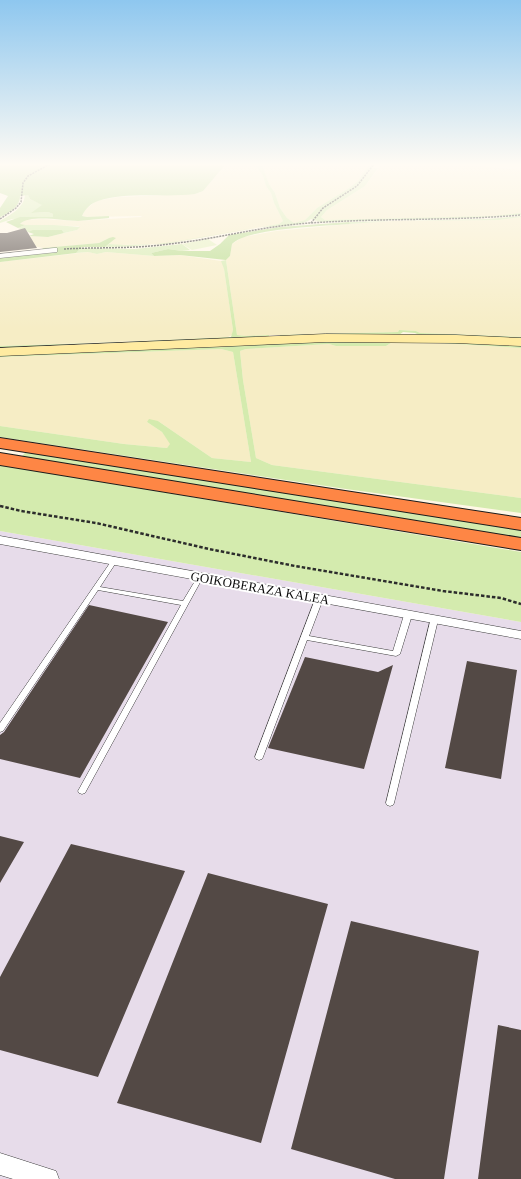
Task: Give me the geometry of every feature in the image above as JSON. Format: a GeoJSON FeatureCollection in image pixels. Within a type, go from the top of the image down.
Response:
{"type":"FeatureCollection","features":[{"type":"Feature","properties":{"kind":"highway"},"geometry":{"type":"LineString","coordinates":[[0,443],[521,524]]}},
{"type":"Feature","properties":{"kind":"highway"},"geometry":{"type":"LineString","coordinates":[[0,459],[521,544]]}},
{"type":"Feature","properties":{"kind":"street"},"geometry":{"type":"LineString","coordinates":[[0,256],[54,250]]}},
{"type":"Feature","properties":{"kind":"street"},"geometry":{"type":"LineString","coordinates":[[0,352],[361,338],[444,338],[521,342]]}},
{"type":"Feature","properties":{"kind":"street","name":"GOIKOBERAZA KALEA"},"geometry":{"type":"LineString","coordinates":[[0,540],[521,635]]}},
{"type":"Feature","properties":{"kind":"street"},"geometry":{"type":"LineString","coordinates":[[0,1164],[48,1179]]}},
{"type":"Feature","properties":{"kind":"lane"},"geometry":{"type":"LineString","coordinates":[[0,729],[114,561]]}},
{"type":"Feature","properties":{"kind":"lane"},"geometry":{"type":"LineString","coordinates":[[82,791],[200,577]]}},
{"type":"Feature","properties":{"kind":"lane"},"geometry":{"type":"LineString","coordinates":[[96,588],[185,604]]}},
{"type":"Feature","properties":{"kind":"lane"},"geometry":{"type":"LineString","coordinates":[[259,757],[319,599]]}},
{"type":"Feature","properties":{"kind":"lane"},"geometry":{"type":"LineString","coordinates":[[304,637],[396,654],[408,615]]}},
{"type":"Feature","properties":{"kind":"lane"},"geometry":{"type":"LineString","coordinates":[[390,803],[434,620]]}},
{"type":"Feature","properties":{"kind":"path"},"geometry":{"type":"LineString","coordinates":[[310,223],[313,219]]}},
{"type":"Feature","properties":{"kind":"path"},"geometry":{"type":"LineString","coordinates":[[54,250],[83,248],[138,248],[172,244],[274,226],[310,223],[448,219]]}},
{"type":"Feature","properties":{"kind":"path"},"geometry":{"type":"LineString","coordinates":[[0,506],[21,511],[96,523],[209,549],[295,566],[443,591],[501,598],[521,604]]}},
{"type":"Feature","properties":{"kind":"shaded area"},"geometry":{"type":"Polygon","coordinates":[[[42,219],[77,221],[109,219],[282,219],[283,221],[279,224],[164,244],[117,245],[109,244],[115,238],[109,238],[99,243],[43,248],[33,246],[29,236],[48,237],[77,230],[79,226],[19,225],[25,220],[42,219]]]}},
{"type":"Feature","properties":{"kind":"shaded area"},"geometry":{"type":"Polygon","coordinates":[[[288,219],[306,219],[305,220],[294,223],[288,219]]]}},
{"type":"Feature","properties":{"kind":"shaded area"},"geometry":{"type":"Polygon","coordinates":[[[324,219],[375,219],[325,220],[324,219]]]}},
{"type":"Feature","properties":{"kind":"shaded area"},"geometry":{"type":"Polygon","coordinates":[[[521,219],[521,337],[420,333],[416,331],[399,330],[398,332],[237,335],[226,260],[230,256],[232,244],[243,237],[276,231],[393,221],[521,219]]]}},
{"type":"Feature","properties":{"kind":"shaded area"},"geometry":{"type":"Polygon","coordinates":[[[88,252],[97,254],[106,252],[154,256],[180,255],[223,262],[233,330],[232,335],[226,338],[0,346],[0,262],[88,252]]]}},
{"type":"Feature","properties":{"kind":"shaded area"},"geometry":{"type":"Polygon","coordinates":[[[391,343],[440,343],[521,348],[521,498],[272,465],[256,458],[243,380],[240,351],[246,349],[329,344],[336,346],[386,346],[391,343]]]}},
{"type":"Feature","properties":{"kind":"shaded area"},"geometry":{"type":"Polygon","coordinates":[[[221,349],[233,352],[251,462],[212,458],[158,421],[147,422],[162,432],[171,444],[167,448],[124,444],[0,426],[0,357],[221,349]]]}},
{"type":"Feature","properties":{"kind":"shaded area"},"geometry":{"type":"Polygon","coordinates":[[[0,531],[521,622],[521,1179],[0,1179],[0,531]]]}},
{"type":"Feature","properties":{"kind":"green space"},"geometry":{"type":"Polygon","coordinates":[[[3,219],[12,219],[0,223],[0,221],[3,219]]]}},
{"type":"Feature","properties":{"kind":"green space"},"geometry":{"type":"Polygon","coordinates":[[[14,219],[31,219],[20,224],[25,225],[18,228],[6,222],[14,219]]]}},
{"type":"Feature","properties":{"kind":"green space"},"geometry":{"type":"Polygon","coordinates":[[[48,219],[98,219],[78,221],[48,219]]]}},
{"type":"Feature","properties":{"kind":"green space"},"geometry":{"type":"Polygon","coordinates":[[[282,219],[288,219],[294,223],[311,219],[307,222],[295,225],[255,228],[279,224],[283,221],[282,219]]]}},
{"type":"Feature","properties":{"kind":"green space"},"geometry":{"type":"Polygon","coordinates":[[[311,219],[432,219],[320,222],[311,219]]]}},
{"type":"Feature","properties":{"kind":"green space"},"geometry":{"type":"Polygon","coordinates":[[[506,219],[499,220],[397,221],[506,219]]]}},
{"type":"Feature","properties":{"kind":"green space"},"geometry":{"type":"Polygon","coordinates":[[[392,221],[350,224],[349,222],[392,221]]]}},
{"type":"Feature","properties":{"kind":"green space"},"geometry":{"type":"Polygon","coordinates":[[[349,222],[350,224],[306,227],[253,234],[232,244],[230,256],[226,260],[180,255],[154,256],[151,253],[168,249],[182,251],[210,251],[229,235],[280,227],[349,222]]]}},
{"type":"Feature","properties":{"kind":"green space"},"geometry":{"type":"Polygon","coordinates":[[[25,225],[80,227],[77,230],[64,233],[62,230],[28,232],[18,228],[25,225]]]}},
{"type":"Feature","properties":{"kind":"green space"},"geometry":{"type":"Polygon","coordinates":[[[255,228],[164,244],[154,244],[184,240],[255,228]]]}},
{"type":"Feature","properties":{"kind":"green space"},"geometry":{"type":"Polygon","coordinates":[[[33,230],[62,230],[64,233],[48,237],[29,236],[34,234],[28,232],[33,230]]]}},
{"type":"Feature","properties":{"kind":"green space"},"geometry":{"type":"Polygon","coordinates":[[[113,237],[116,238],[105,247],[82,247],[76,253],[0,262],[0,257],[40,253],[43,248],[99,243],[113,237]]]}},
{"type":"Feature","properties":{"kind":"green space"},"geometry":{"type":"Polygon","coordinates":[[[208,239],[217,245],[192,250],[182,244],[208,239]]]}},
{"type":"Feature","properties":{"kind":"green space"},"geometry":{"type":"Polygon","coordinates":[[[109,244],[154,244],[125,247],[105,247],[109,244]]]}},
{"type":"Feature","properties":{"kind":"green space"},"geometry":{"type":"Polygon","coordinates":[[[182,244],[190,250],[182,251],[168,249],[151,253],[154,256],[106,252],[97,254],[88,252],[76,253],[81,248],[135,249],[182,244]]]}},
{"type":"Feature","properties":{"kind":"green space"},"geometry":{"type":"Polygon","coordinates":[[[226,260],[237,335],[269,335],[268,338],[77,344],[0,349],[0,346],[231,337],[233,330],[224,269],[221,261],[226,260]]]}},
{"type":"Feature","properties":{"kind":"green space"},"geometry":{"type":"Polygon","coordinates":[[[399,330],[416,331],[420,333],[521,337],[521,339],[419,335],[415,333],[403,332],[399,335],[280,338],[280,335],[398,332],[399,330]]]}},
{"type":"Feature","properties":{"kind":"green space"},"geometry":{"type":"Polygon","coordinates":[[[351,340],[521,344],[521,348],[440,343],[391,343],[386,346],[336,346],[329,344],[246,349],[240,351],[243,380],[256,458],[272,465],[521,498],[521,513],[346,489],[0,437],[0,426],[124,444],[167,448],[170,444],[162,432],[147,422],[149,419],[158,421],[212,458],[251,462],[233,352],[221,349],[0,357],[0,354],[351,340]]]}},
{"type":"Feature","properties":{"kind":"green space"},"geometry":{"type":"Polygon","coordinates":[[[26,452],[521,529],[521,539],[21,457],[26,452]]]}},
{"type":"Feature","properties":{"kind":"green space"},"geometry":{"type":"Polygon","coordinates":[[[0,465],[521,552],[521,622],[0,531],[0,465]]]}},
{"type":"Feature","properties":{"kind":"building"},"geometry":{"type":"Polygon","coordinates":[[[25,228],[37,248],[0,252],[0,233],[7,233],[25,228]]]}},
{"type":"Feature","properties":{"kind":"building"},"geometry":{"type":"Polygon","coordinates":[[[89,605],[168,622],[80,778],[0,759],[0,735],[4,732],[89,605]]]}},
{"type":"Feature","properties":{"kind":"building"},"geometry":{"type":"Polygon","coordinates":[[[305,657],[378,672],[393,665],[364,769],[268,748],[305,657]]]}},
{"type":"Feature","properties":{"kind":"building"},"geometry":{"type":"Polygon","coordinates":[[[467,661],[517,670],[501,779],[445,768],[467,661]]]}},
{"type":"Feature","properties":{"kind":"building"},"geometry":{"type":"Polygon","coordinates":[[[0,836],[24,842],[0,883],[0,836]]]}},
{"type":"Feature","properties":{"kind":"building"},"geometry":{"type":"Polygon","coordinates":[[[71,844],[185,871],[98,1077],[0,1050],[0,977],[71,844]]]}},
{"type":"Feature","properties":{"kind":"building"},"geometry":{"type":"Polygon","coordinates":[[[208,873],[328,904],[261,1143],[117,1103],[208,873]]]}},
{"type":"Feature","properties":{"kind":"building"},"geometry":{"type":"Polygon","coordinates":[[[351,921],[479,951],[444,1179],[395,1179],[291,1149],[351,921]]]}},
{"type":"Feature","properties":{"kind":"building"},"geometry":{"type":"Polygon","coordinates":[[[498,1025],[521,1030],[521,1179],[478,1179],[498,1025]]]}}]}
